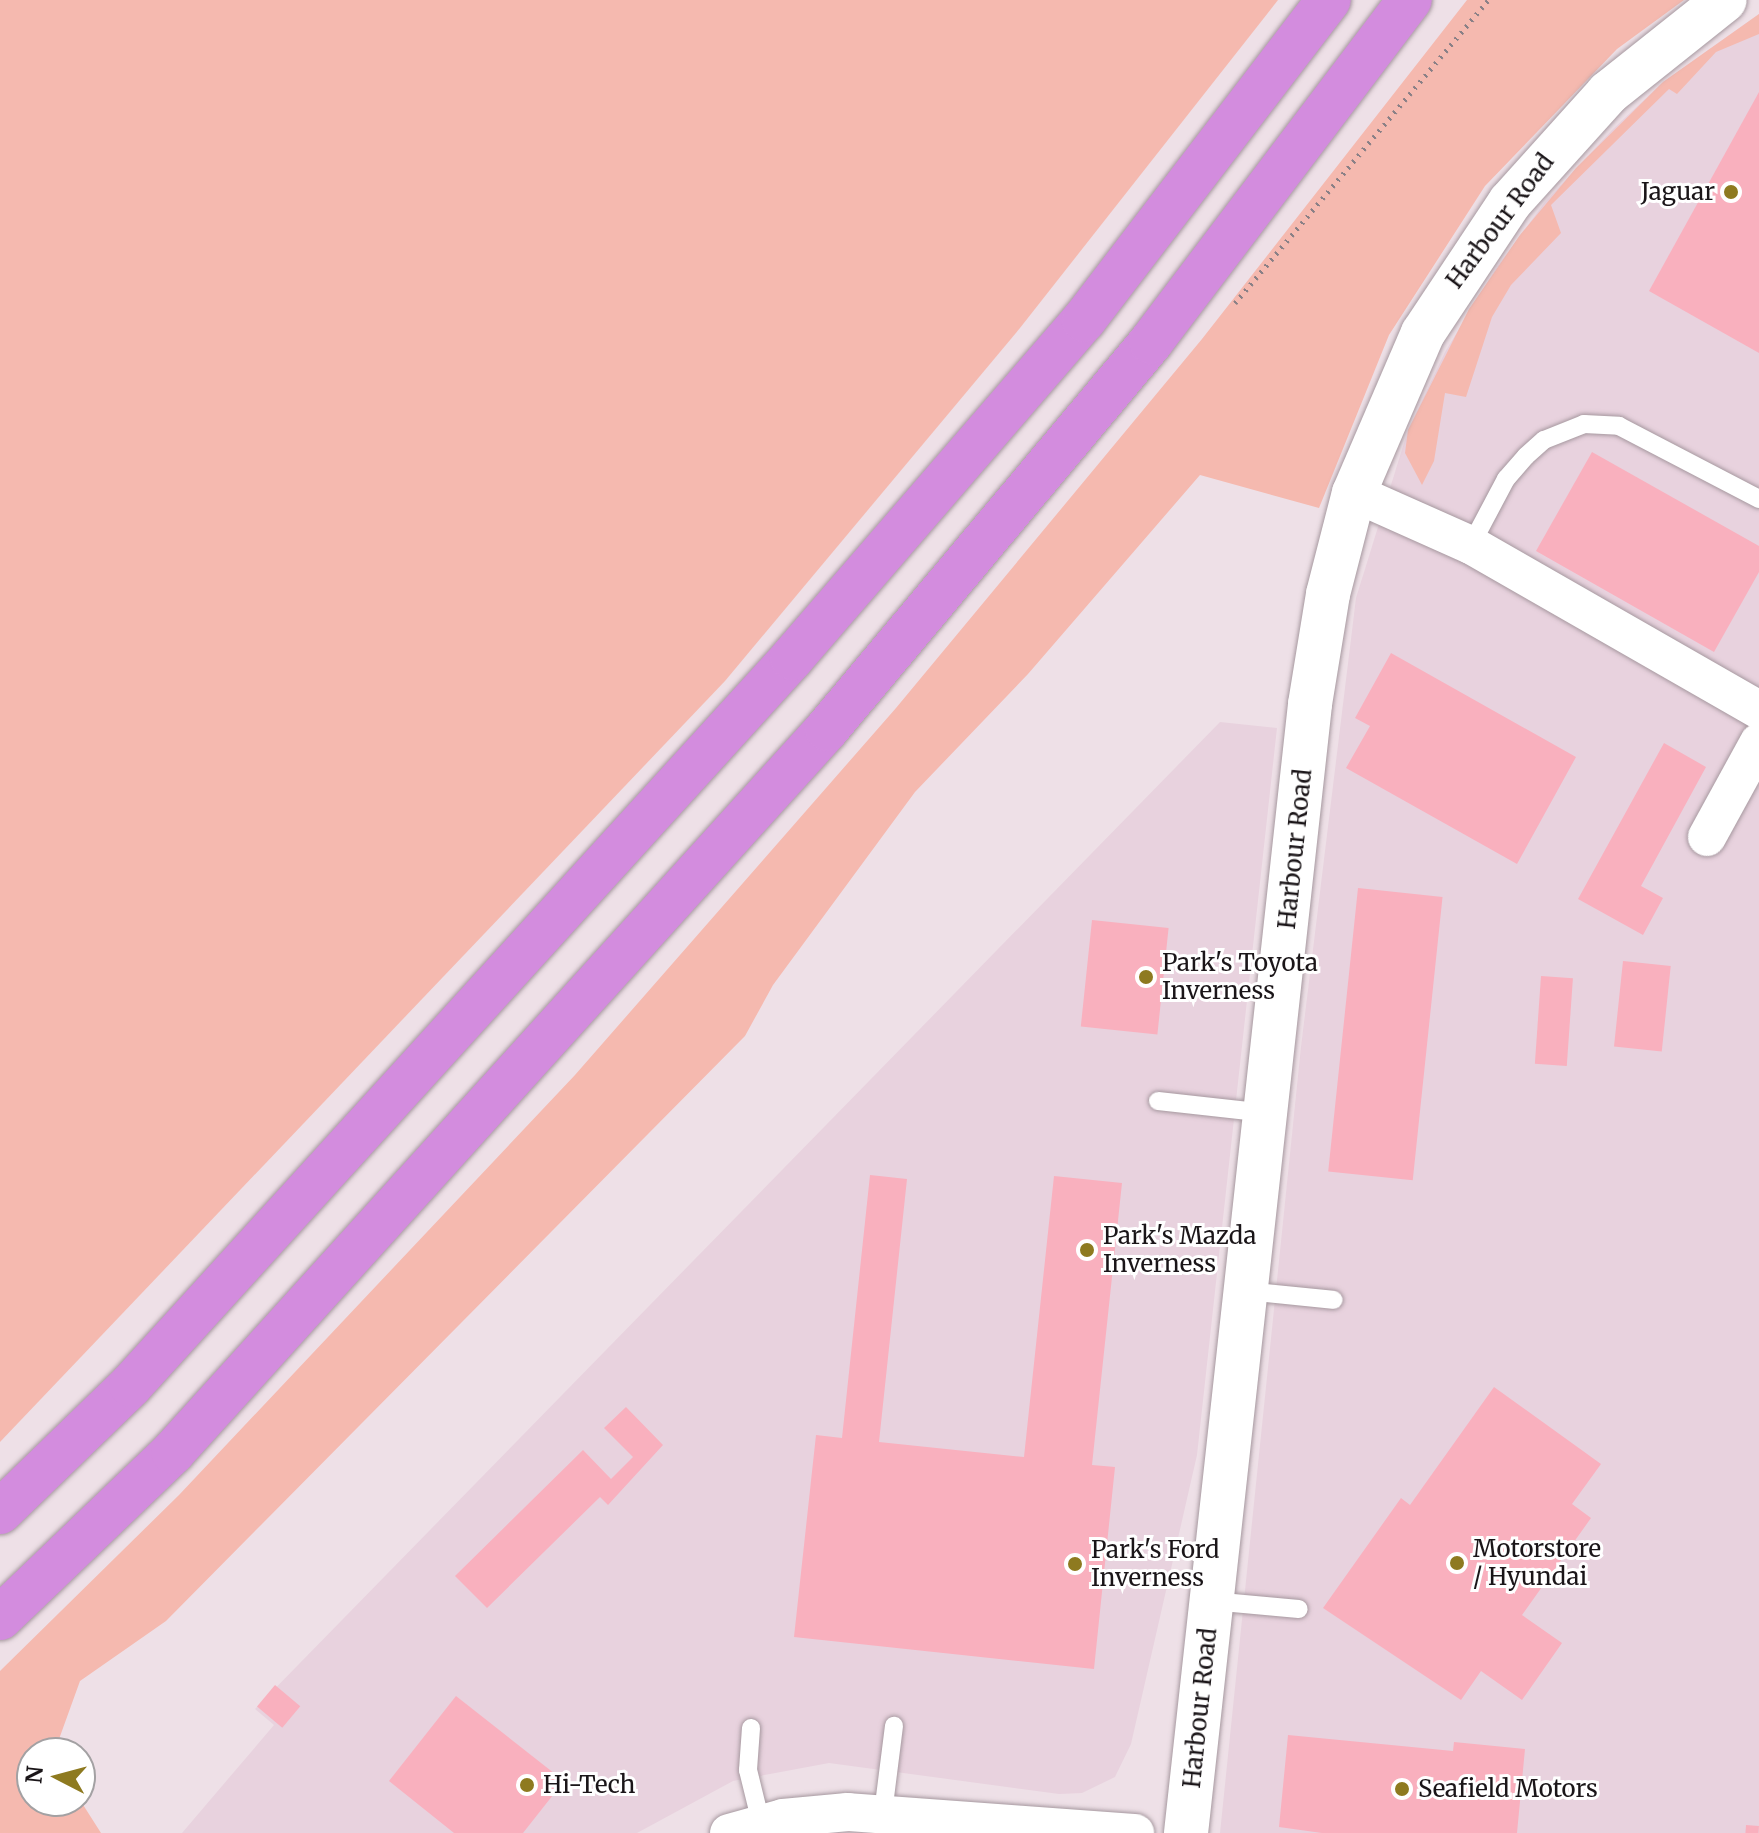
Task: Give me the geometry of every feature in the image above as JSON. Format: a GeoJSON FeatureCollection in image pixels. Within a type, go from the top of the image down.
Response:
{"type":"FeatureCollection","features":[{"type":"Feature","properties":{"kind":"highway"},"geometry":{"type":"LineString","coordinates":[[0,1512],[131,1385],[803,646],[1084,320],[1329,0]]}},
{"type":"Feature","properties":{"kind":"highway"},"geometry":{"type":"LineString","coordinates":[[0,1618],[173,1452],[827,729],[1151,342],[1410,0]]}},
{"type":"Feature","properties":{"kind":"street","name":"Harbour Road"},"geometry":{"type":"LineString","coordinates":[[1186,1833],[1318,649],[1354,493],[1423,333],[1510,202],[1608,93],[1725,0]]}},
{"type":"Feature","properties":{"kind":"street"},"geometry":{"type":"LineString","coordinates":[[1354,493],[1471,545],[1759,710]]}},
{"type":"Feature","properties":{"kind":"street"},"geometry":{"type":"LineString","coordinates":[[1707,837],[1759,742]]}},
{"type":"Feature","properties":{"kind":"street"},"geometry":{"type":"LineString","coordinates":[[745,1828],[837,1823],[883,1813],[1135,1833]]}},
{"type":"Feature","properties":{"kind":"lane"},"geometry":{"type":"LineString","coordinates":[[1471,545],[1506,479],[1526,456],[1544,440],[1584,424],[1629,430],[1759,499]]}},
{"type":"Feature","properties":{"kind":"lane"},"geometry":{"type":"LineString","coordinates":[[1158,1101],[1266,1113]]}},
{"type":"Feature","properties":{"kind":"lane"},"geometry":{"type":"LineString","coordinates":[[1246,1291],[1334,1300]]}},
{"type":"Feature","properties":{"kind":"lane"},"geometry":{"type":"LineString","coordinates":[[1211,1601],[1299,1609]]}},
{"type":"Feature","properties":{"kind":"lane"},"geometry":{"type":"LineString","coordinates":[[883,1813],[894,1726]]}},
{"type":"Feature","properties":{"kind":"lane"},"geometry":{"type":"LineString","coordinates":[[745,1828],[751,1728]]}},
{"type":"Feature","properties":{"kind":"shaded area"},"geometry":{"type":"Polygon","coordinates":[[[0,0],[1278,0],[1020,328],[725,681],[0,1442],[0,0]]]}},
{"type":"Feature","properties":{"kind":"shaded area"},"geometry":{"type":"Polygon","coordinates":[[[1467,0],[1684,0],[1617,49],[1485,186],[1389,335],[1319,508],[1200,475],[1028,674],[915,792],[773,985],[745,1036],[166,1621],[80,1681],[60,1737],[16,1737],[16,1817],[91,1817],[101,1833],[0,1833],[0,1671],[179,1495],[575,1075],[896,708],[1202,339],[1467,0]]]}},
{"type":"Feature","properties":{"kind":"shaded area"},"geometry":{"type":"Polygon","coordinates":[[[1759,14],[1759,1833],[1220,1833],[1301,1047],[1356,598],[1408,430],[1445,352],[1496,268],[1545,202],[1612,130],[1663,82],[1759,14]]]}},
{"type":"Feature","properties":{"kind":"shaded area"},"geometry":{"type":"Polygon","coordinates":[[[1759,14],[1759,34],[1716,52],[1677,94],[1669,89],[1551,205],[1561,233],[1511,285],[1492,317],[1466,397],[1445,393],[1434,461],[1422,485],[1405,453],[1408,430],[1469,309],[1520,235],[1576,168],[1663,82],[1759,14]]]}},
{"type":"Feature","properties":{"kind":"shaded area"},"geometry":{"type":"Polygon","coordinates":[[[1220,722],[1277,728],[1197,1455],[1131,1744],[1115,1777],[1082,1793],[1059,1794],[829,1763],[733,1781],[637,1833],[182,1833],[274,1725],[255,1709],[1220,722]]]}},
{"type":"Feature","properties":{"kind":"building","name":"Jaguar"},"geometry":{"type":"Polygon","coordinates":[[[1759,92],[1759,353],[1649,291],[1759,92]]]}},
{"type":"Feature","properties":{"kind":"building"},"geometry":{"type":"Polygon","coordinates":[[[1592,452],[1759,546],[1759,572],[1714,652],[1536,551],[1592,452]]]}},
{"type":"Feature","properties":{"kind":"building"},"geometry":{"type":"Polygon","coordinates":[[[1391,653],[1576,757],[1517,864],[1346,768],[1370,726],[1355,718],[1391,653]]]}},
{"type":"Feature","properties":{"kind":"building"},"geometry":{"type":"Polygon","coordinates":[[[1664,743],[1706,767],[1641,886],[1663,898],[1643,935],[1578,899],[1664,743]]]}},
{"type":"Feature","properties":{"kind":"building"},"geometry":{"type":"Polygon","coordinates":[[[1358,888],[1443,897],[1413,1180],[1328,1171],[1358,888]]]}},
{"type":"Feature","properties":{"kind":"building"},"geometry":{"type":"Polygon","coordinates":[[[1092,920],[1169,928],[1157,1034],[1081,1026],[1092,920]]]}},
{"type":"Feature","properties":{"kind":"building"},"geometry":{"type":"Polygon","coordinates":[[[1623,961],[1671,966],[1662,1052],[1614,1047],[1623,961]]]}},
{"type":"Feature","properties":{"kind":"building"},"geometry":{"type":"Polygon","coordinates":[[[1541,976],[1573,978],[1567,1066],[1535,1064],[1541,976]]]}},
{"type":"Feature","properties":{"kind":"building"},"geometry":{"type":"Polygon","coordinates":[[[870,1175],[907,1179],[879,1442],[1024,1457],[1054,1176],[1122,1183],[1092,1465],[1115,1467],[1094,1669],[794,1637],[816,1435],[842,1438],[870,1175]]]}},
{"type":"Feature","properties":{"kind":"building","name":"Motorstore / Hyundai"},"geometry":{"type":"Polygon","coordinates":[[[1494,1387],[1601,1464],[1572,1504],[1591,1518],[1522,1615],[1562,1643],[1522,1700],[1481,1671],[1461,1700],[1323,1608],[1401,1498],[1410,1505],[1494,1387]]]}},
{"type":"Feature","properties":{"kind":"building"},"geometry":{"type":"Polygon","coordinates":[[[626,1407],[663,1445],[608,1505],[600,1497],[487,1608],[455,1576],[583,1450],[611,1479],[633,1457],[604,1428],[626,1407]]]}},
{"type":"Feature","properties":{"kind":"building"},"geometry":{"type":"Polygon","coordinates":[[[275,1685],[300,1706],[282,1728],[257,1706],[275,1685]]]}},
{"type":"Feature","properties":{"kind":"building"},"geometry":{"type":"Polygon","coordinates":[[[456,1696],[564,1781],[523,1833],[454,1833],[389,1781],[456,1696]]]}},
{"type":"Feature","properties":{"kind":"building","name":"Seafield Motors"},"geometry":{"type":"Polygon","coordinates":[[[1288,1735],[1453,1751],[1454,1742],[1525,1749],[1517,1833],[1322,1833],[1279,1827],[1288,1735]]]}},
{"type":"Feature","properties":{"kind":"building"},"geometry":{"type":"Polygon","coordinates":[[[1746,1825],[1759,1826],[1758,1833],[1745,1833],[1746,1825]]]}},
{"type":"Feature","properties":{"kind":"place","name":"Jaguar"},"geometry":{"type":"Point","coordinates":[1731,192]}},
{"type":"Feature","properties":{"kind":"place","name":"Park's Toyota Inverness"},"geometry":{"type":"Point","coordinates":[1146,977]}},
{"type":"Feature","properties":{"kind":"place","name":"Park's Mazda Inverness"},"geometry":{"type":"Point","coordinates":[1087,1250]}},
{"type":"Feature","properties":{"kind":"place","name":"Motorstore / Hyundai"},"geometry":{"type":"Point","coordinates":[1457,1563]}},
{"type":"Feature","properties":{"kind":"place","name":"Park's Ford Inverness"},"geometry":{"type":"Point","coordinates":[1075,1564]}},
{"type":"Feature","properties":{"kind":"place","name":"Hi-Tech"},"geometry":{"type":"Point","coordinates":[527,1785]}},
{"type":"Feature","properties":{"kind":"place","name":"Seafield Motors"},"geometry":{"type":"Point","coordinates":[1402,1789]}}]}
